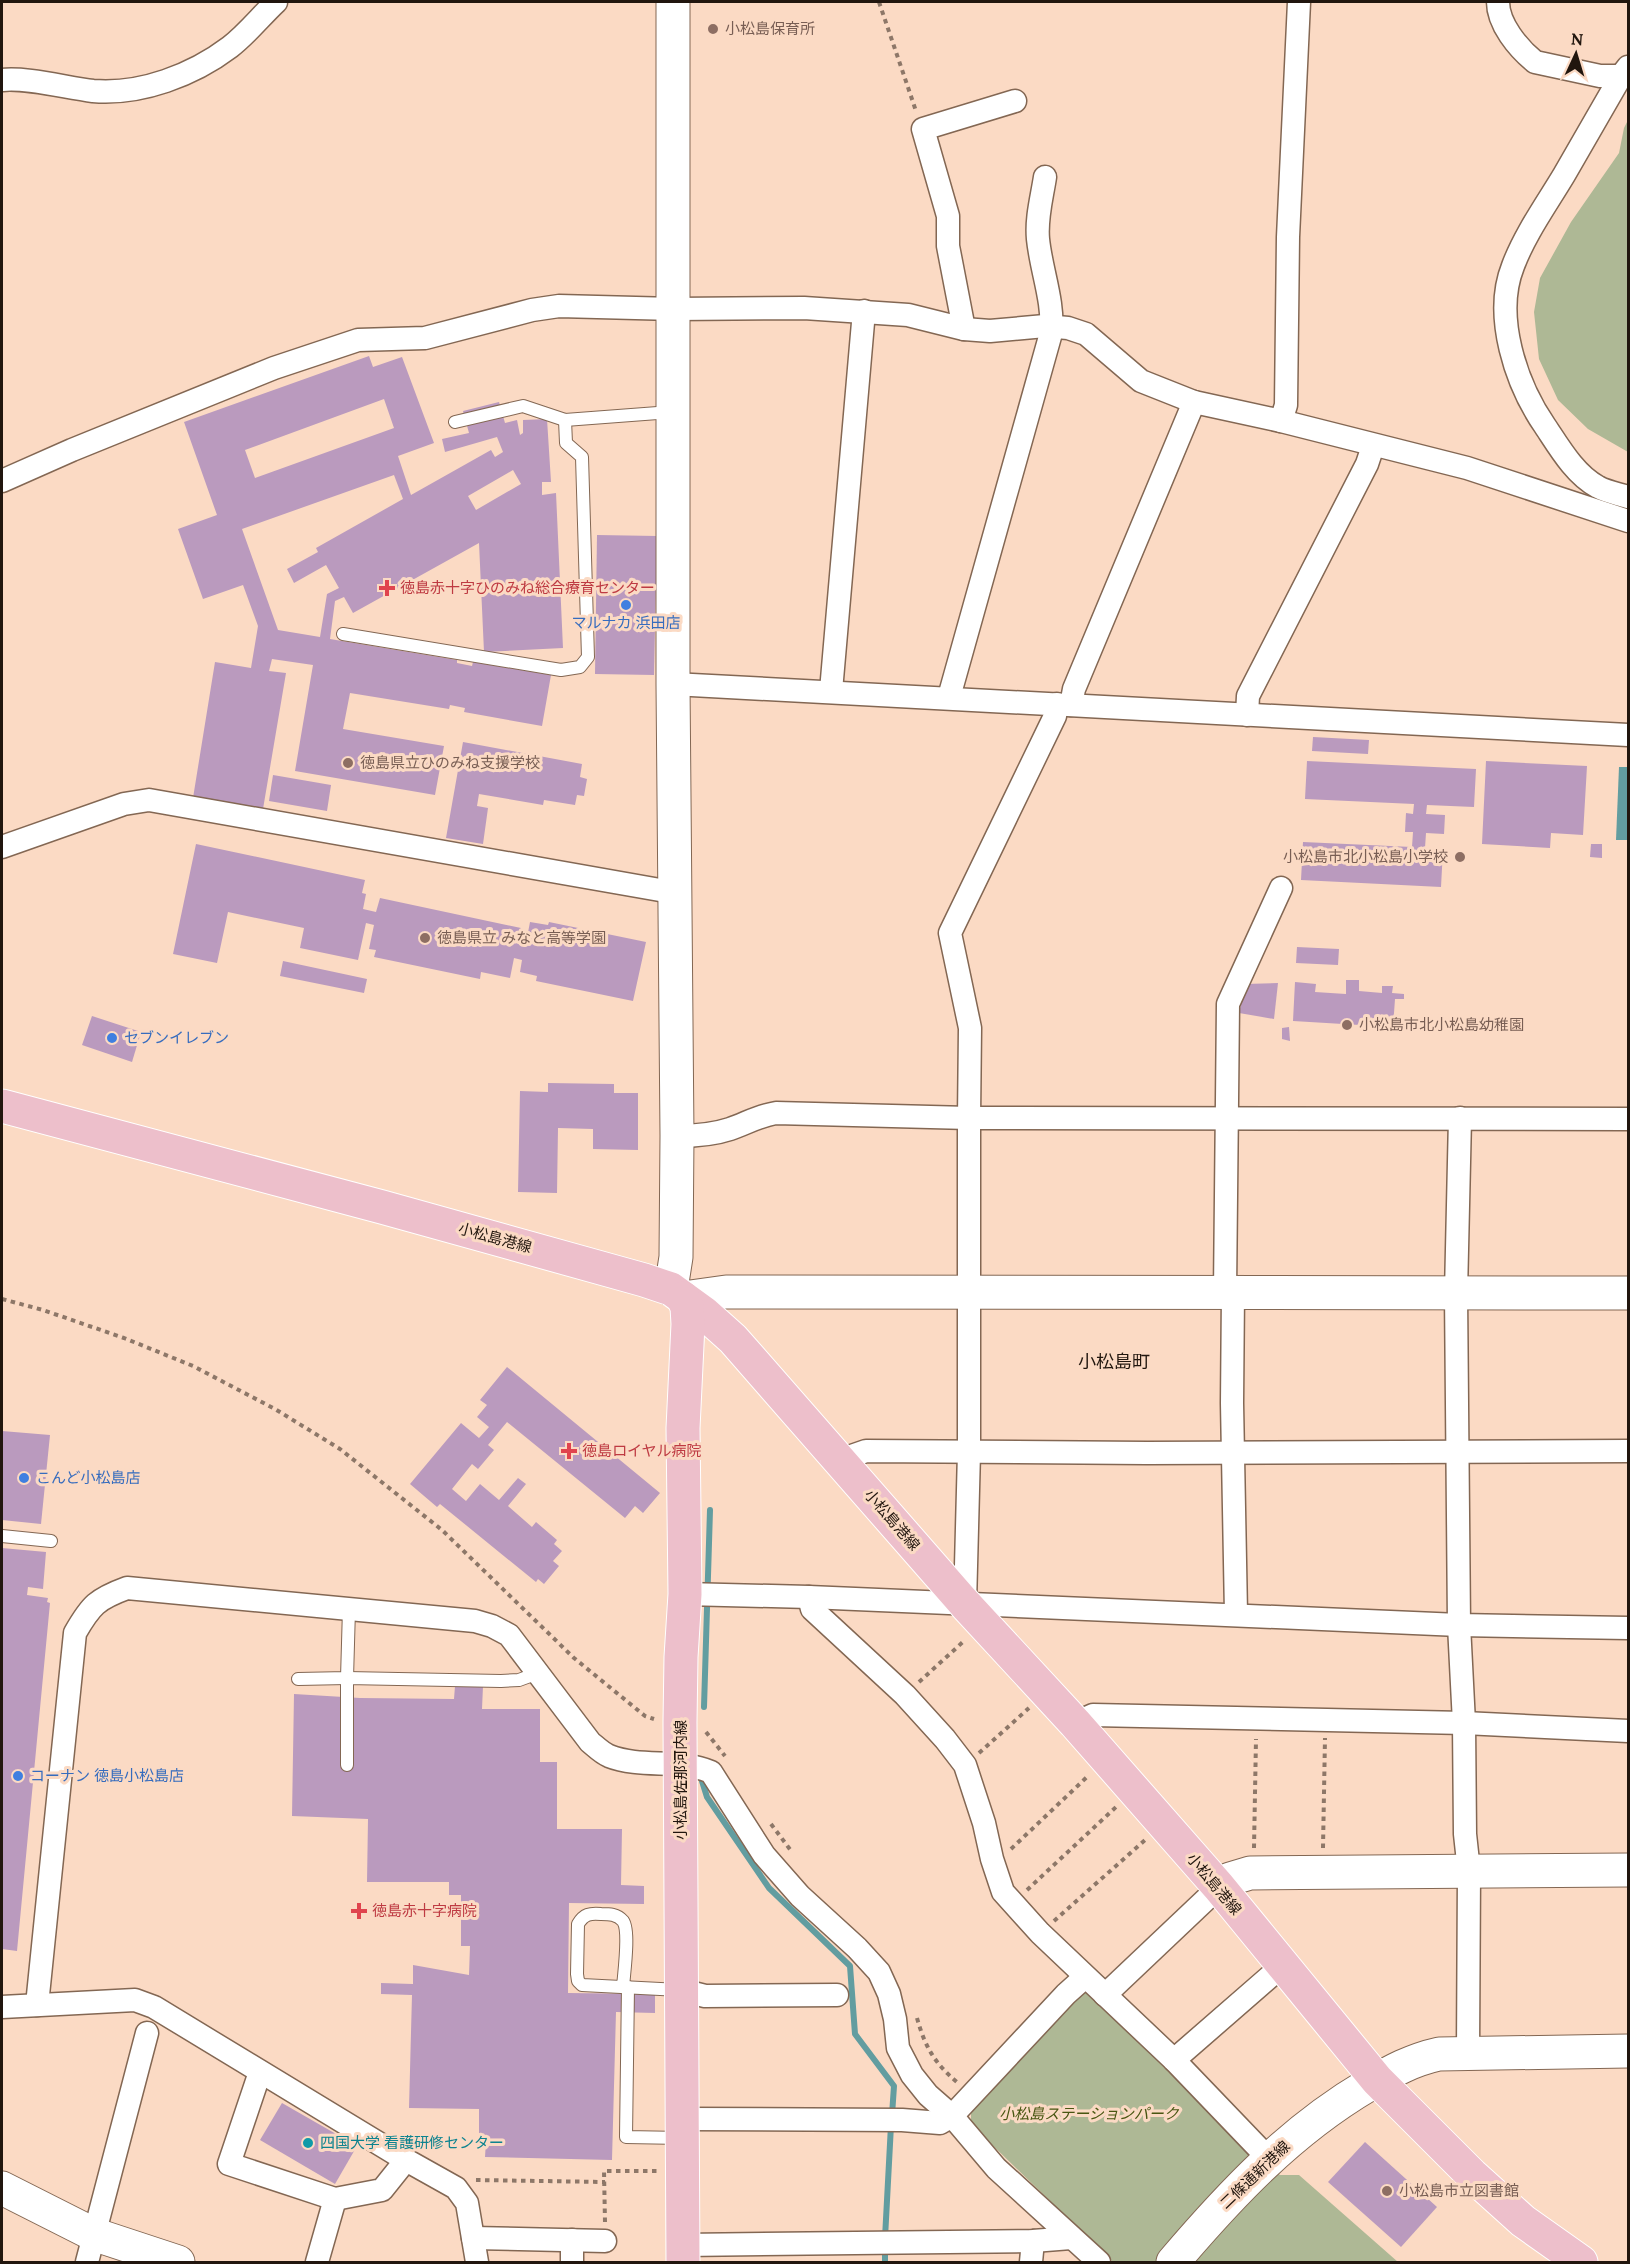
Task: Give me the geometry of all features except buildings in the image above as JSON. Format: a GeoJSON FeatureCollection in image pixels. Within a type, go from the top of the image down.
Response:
{"type":"FeatureCollection","features":[{"type":"Feature","properties":{"kind":"main road","name":"小松島港線"},"geometry":{"type":"LineString","coordinates":[[2,1106],[382,1207],[677,1294],[704,1312],[733,1339],[974,1613],[1106,1758],[1219,1887],[1377,2080],[1472,2175],[1523,2221],[1581,2262]]}},
{"type":"Feature","properties":{"kind":"main road","name":"小松島佐那河内線"},"geometry":{"type":"LineString","coordinates":[[677,1294],[687,1307],[683,1428],[700,1594],[681,1657],[683,2254]]}},
{"type":"Feature","properties":{"kind":"street"},"geometry":{"type":"LineString","coordinates":[[2,80],[95,91],[126,90],[155,84],[183,74],[232,46],[276,2]]}},
{"type":"Feature","properties":{"kind":"street"},"geometry":{"type":"LineString","coordinates":[[673,2],[672,411],[677,1294],[726,1292],[1629,1293]]}},
{"type":"Feature","properties":{"kind":"street"},"geometry":{"type":"LineString","coordinates":[[1281,421],[1286,405],[1288,237],[1299,2]]}},
{"type":"Feature","properties":{"kind":"street"},"geometry":{"type":"LineString","coordinates":[[1498,2],[1498,14],[1507,30],[1535,62],[1600,76],[1625,72]]}},
{"type":"Feature","properties":{"kind":"street"},"geometry":{"type":"LineString","coordinates":[[1625,72],[1529,232],[1512,268],[1507,294],[1506,318],[1512,354],[1522,387],[1565,456],[1597,487],[1629,497]]}},
{"type":"Feature","properties":{"kind":"street"},"geometry":{"type":"LineString","coordinates":[[964,329],[948,246],[948,216],[922,129],[1015,101]]}},
{"type":"Feature","properties":{"kind":"street"},"geometry":{"type":"LineString","coordinates":[[949,697],[1051,327],[1052,314],[1038,239],[1045,177]]}},
{"type":"Feature","properties":{"kind":"street"},"geometry":{"type":"LineString","coordinates":[[2,481],[274,368],[358,340],[425,338],[532,310],[559,306],[674,309],[804,308],[908,315],[964,329],[990,331],[1068,328],[1086,334],[1141,381],[1194,402],[1281,421],[1467,468],[1629,521]]}},
{"type":"Feature","properties":{"kind":"street"},"geometry":{"type":"LineString","coordinates":[[831,691],[864,311]]}},
{"type":"Feature","properties":{"kind":"street"},"geometry":{"type":"LineString","coordinates":[[974,1613],[969,1452],[970,1028],[950,933],[1055,716],[1074,689],[1194,402]]}},
{"type":"Feature","properties":{"kind":"street"},"geometry":{"type":"LineString","coordinates":[[1247,715],[1248,696],[1367,464],[1373,446]]}},
{"type":"Feature","properties":{"kind":"street"},"geometry":{"type":"LineString","coordinates":[[673,684],[1629,735]]}},
{"type":"Feature","properties":{"kind":"street"},"geometry":{"type":"LineString","coordinates":[[2,847],[124,804],[149,800],[676,893]]}},
{"type":"Feature","properties":{"kind":"street"},"geometry":{"type":"LineString","coordinates":[[1236,1614],[1226,1118],[1230,997],[1281,888]]}},
{"type":"Feature","properties":{"kind":"street"},"geometry":{"type":"LineString","coordinates":[[677,1136],[702,1136],[730,1129],[758,1116],[776,1113],[969,1118],[1629,1119]]}},
{"type":"Feature","properties":{"kind":"street"},"geometry":{"type":"LineString","coordinates":[[1460,1118],[1456,1293],[1459,1625],[1464,1723],[1465,1834],[1469,1871],[1468,2053]]}},
{"type":"Feature","properties":{"kind":"street"},"geometry":{"type":"LineString","coordinates":[[840,1460],[866,1451],[1629,1451]]}},
{"type":"Feature","properties":{"kind":"street"},"geometry":{"type":"LineString","coordinates":[[38,2005],[75,1633],[89,1609],[106,1596],[127,1588],[475,1621],[492,1626],[509,1635],[590,1742],[607,1756],[639,1764],[700,1768],[711,1772],[764,1855],[800,1896],[879,1972],[891,2002],[898,2049],[912,2075],[928,2095],[952,2116],[996,2168],[1099,2262]]}},
{"type":"Feature","properties":{"kind":"street"},"geometry":{"type":"LineString","coordinates":[[700,1594],[809,1597],[974,1613],[1236,1614],[1459,1625],[1629,1628]]}},
{"type":"Feature","properties":{"kind":"street"},"geometry":{"type":"LineString","coordinates":[[809,1597],[812,1609],[905,1695],[945,1739],[964,1765],[984,1823],[992,1859],[1003,1892],[1040,1934],[1174,2060],[1268,2158]]}},
{"type":"Feature","properties":{"kind":"street"},"geometry":{"type":"LineString","coordinates":[[1075,1723],[1093,1715],[1464,1723],[1629,1731]]}},
{"type":"Feature","properties":{"kind":"street"},"geometry":{"type":"LineString","coordinates":[[1105,1995],[1219,1887],[1230,1879],[1256,1872],[1629,1870]]}},
{"type":"Feature","properties":{"kind":"street"},"geometry":{"type":"LineString","coordinates":[[1174,2060],[1282,1966]]}},
{"type":"Feature","properties":{"kind":"street"},"geometry":{"type":"LineString","coordinates":[[684,2129],[893,2120],[940,2123],[952,2116],[1066,1994],[1085,1977]]}},
{"type":"Feature","properties":{"kind":"street"},"geometry":{"type":"LineString","coordinates":[[681,1990],[705,1995],[837,1995]]}},
{"type":"Feature","properties":{"kind":"street"},"geometry":{"type":"LineString","coordinates":[[2,2007],[135,2000],[154,2007],[456,2188],[467,2203],[477,2262]]}},
{"type":"Feature","properties":{"kind":"street"},"geometry":{"type":"LineString","coordinates":[[90,2248],[147,2033]]}},
{"type":"Feature","properties":{"kind":"street","name":"二條通新港線"},"geometry":{"type":"LineString","coordinates":[[1173,2262],[1207,2222],[1268,2158],[1339,2102],[1414,2060],[1438,2054],[1629,2051]]}},
{"type":"Feature","properties":{"kind":"street"},"geometry":{"type":"LineString","coordinates":[[260,2072],[229,2164],[335,2199],[382,2190],[406,2160]]}},
{"type":"Feature","properties":{"kind":"street"},"geometry":{"type":"LineString","coordinates":[[2,2188],[90,2248],[178,2262]]}},
{"type":"Feature","properties":{"kind":"street"},"geometry":{"type":"LineString","coordinates":[[317,2262],[335,2199]]}},
{"type":"Feature","properties":{"kind":"street"},"geometry":{"type":"LineString","coordinates":[[473,2238],[572,2251],[605,2241]]}},
{"type":"Feature","properties":{"kind":"street"},"geometry":{"type":"LineString","coordinates":[[683,2254],[885,2242],[1032,2252],[1071,2238]]}},
{"type":"Feature","properties":{"kind":"lane"},"geometry":{"type":"LineString","coordinates":[[455,422],[523,406],[565,420],[672,411]]}},
{"type":"Feature","properties":{"kind":"lane"},"geometry":{"type":"LineString","coordinates":[[343,634],[561,670],[580,667],[588,657],[582,457],[566,443],[565,420]]}},
{"type":"Feature","properties":{"kind":"lane"},"geometry":{"type":"LineString","coordinates":[[2,1536],[51,1541]]}},
{"type":"Feature","properties":{"kind":"lane"},"geometry":{"type":"LineString","coordinates":[[347,1766],[349,1609]]}},
{"type":"Feature","properties":{"kind":"lane"},"geometry":{"type":"LineString","coordinates":[[298,1679],[501,1681],[519,1680],[538,1673]]}},
{"type":"Feature","properties":{"kind":"lane"},"geometry":{"type":"LineString","coordinates":[[681,1990],[626,1987],[582,1985],[578,1981],[578,1924],[582,1917],[590,1913],[614,1915],[623,1922],[626,1930],[626,1987],[626,2137],[684,2129]]}},
{"type":"Feature","properties":{"kind":"path"},"geometry":{"type":"LineString","coordinates":[[879,2],[922,129]]}},
{"type":"Feature","properties":{"kind":"path"},"geometry":{"type":"LineString","coordinates":[[905,1695],[974,1613]]}},
{"type":"Feature","properties":{"kind":"path"},"geometry":{"type":"LineString","coordinates":[[964,1765],[1047,1692]]}},
{"type":"Feature","properties":{"kind":"path"},"geometry":{"type":"LineString","coordinates":[[1323,1872],[1325,1719]]}},
{"type":"Feature","properties":{"kind":"path"},"geometry":{"type":"LineString","coordinates":[[1256,1720],[1254,1861],[1256,1872]]}},
{"type":"Feature","properties":{"kind":"path"},"geometry":{"type":"LineString","coordinates":[[992,1859],[1004,1856],[1106,1758]]}},
{"type":"Feature","properties":{"kind":"path"},"geometry":{"type":"LineString","coordinates":[[1013,1902],[1134,1790]]}},
{"type":"Feature","properties":{"kind":"path"},"geometry":{"type":"LineString","coordinates":[[1040,1934],[1163,1824]]}},
{"type":"Feature","properties":{"kind":"path"},"geometry":{"type":"LineString","coordinates":[[605,2241],[604,2171],[668,2171]]}},
{"type":"Feature","properties":{"kind":"path"},"geometry":{"type":"LineString","coordinates":[[471,2178],[489,2182],[605,2182]]}},
{"type":"Feature","properties":{"kind":"green space"},"geometry":{"type":"Polygon","coordinates":[[[1628,120],[1628,452],[1588,429],[1558,400],[1539,359],[1534,312],[1540,278],[1571,222],[1619,153],[1628,120]]]}},
{"type":"Feature","properties":{"kind":"green space","name":"小松島ステーションパーク"},"geometry":{"type":"Polygon","coordinates":[[[1083,1992],[1094,1994],[1242,2142],[1280,2175],[1299,2175],[1398,2262],[1113,2262],[982,2135],[971,2120],[971,2109],[1083,1992]]]}},
{"type":"Feature","properties":{"kind":"water"},"geometry":{"type":"Polygon","coordinates":[[[1619,767],[1628,767],[1628,840],[1616,840],[1619,767]]]}},
{"type":"Feature","properties":{"kind":"waterway"},"geometry":{"type":"LineString","coordinates":[[704,1707],[710,1510]]}},
{"type":"Feature","properties":{"kind":"waterway"},"geometry":{"type":"LineString","coordinates":[[702,1781],[707,1797],[769,1888],[850,1966],[855,2034],[894,2086],[892,2115]]}},
{"type":"Feature","properties":{"kind":"waterway"},"geometry":{"type":"LineString","coordinates":[[885,2238],[891,2125]]}},
{"type":"Feature","properties":{"kind":"waterway"},"geometry":{"type":"LineString","coordinates":[[885,2248],[885,2262]]}},
{"type":"Feature","properties":{"kind":"place","name":"小松島保育所"},"geometry":{"type":"Point","coordinates":[713,29]}},
{"type":"Feature","properties":{"kind":"place","name":"徳島赤十字ひのみね総合療育センター"},"geometry":{"type":"Point","coordinates":[387,588]}},
{"type":"Feature","properties":{"kind":"place","name":"マルナカ 浜田店"},"geometry":{"type":"Point","coordinates":[626,605]}},
{"type":"Feature","properties":{"kind":"place","name":"徳島県立ひのみね支援学校"},"geometry":{"type":"Point","coordinates":[348,763]}},
{"type":"Feature","properties":{"kind":"place","name":"小松島市北小松島小学校"},"geometry":{"type":"Point","coordinates":[1460,857]}},
{"type":"Feature","properties":{"kind":"place","name":"徳島県立 みなと高等学園"},"geometry":{"type":"Point","coordinates":[425,938]}},
{"type":"Feature","properties":{"kind":"place","name":"小松島市北小松島幼稚園"},"geometry":{"type":"Point","coordinates":[1347,1025]}},
{"type":"Feature","properties":{"kind":"place","name":"セブンイレブン"},"geometry":{"type":"Point","coordinates":[112,1038]}},
{"type":"Feature","properties":{"kind":"place","name":"徳島ロイヤル病院"},"geometry":{"type":"Point","coordinates":[569,1451]}},
{"type":"Feature","properties":{"kind":"place","name":"こんど小松島店"},"geometry":{"type":"Point","coordinates":[24,1478]}},
{"type":"Feature","properties":{"kind":"place","name":"コーナン 徳島小松島店"},"geometry":{"type":"Point","coordinates":[18,1776]}},
{"type":"Feature","properties":{"kind":"place","name":"徳島赤十字病院"},"geometry":{"type":"Point","coordinates":[359,1911]}},
{"type":"Feature","properties":{"kind":"place","name":"四国大学 看護研修センター"},"geometry":{"type":"Point","coordinates":[308,2143]}},
{"type":"Feature","properties":{"kind":"place","name":"小松島市立図書館"},"geometry":{"type":"Point","coordinates":[1387,2191]}},
{"type":"Feature","properties":{"kind":"district","name":"小松島町"},"geometry":{"type":"Point","coordinates":[1114,1362]}}]}
